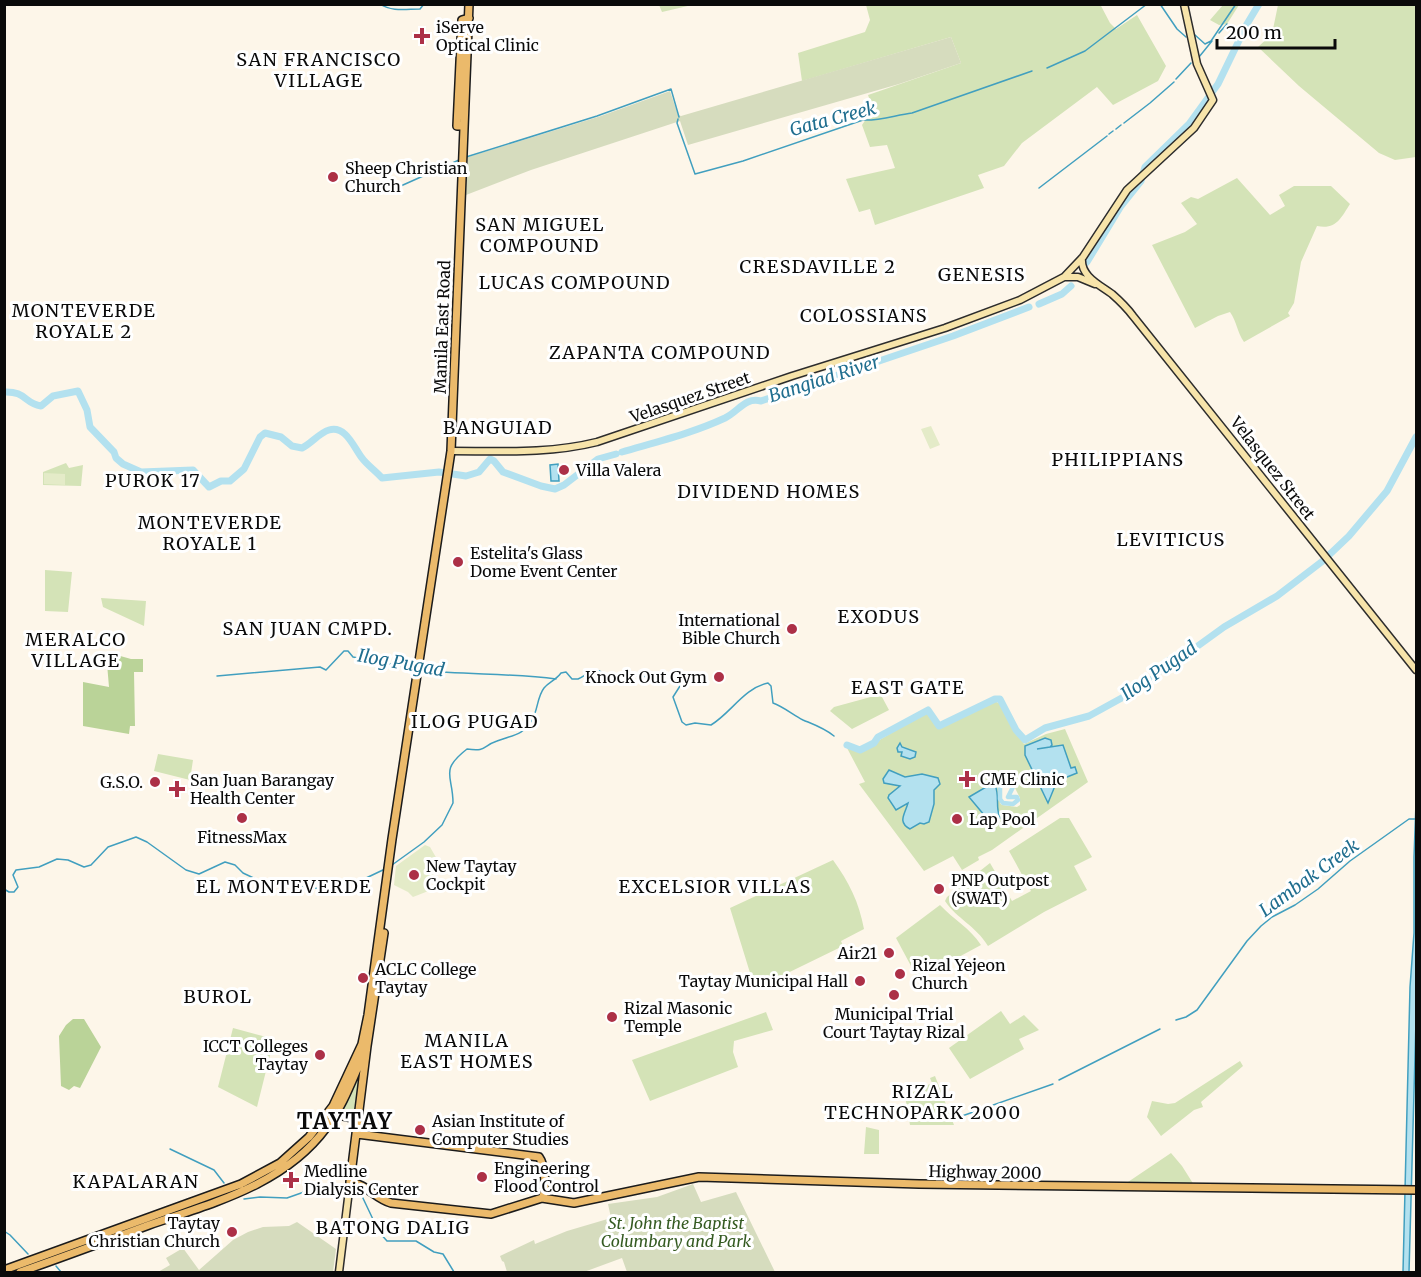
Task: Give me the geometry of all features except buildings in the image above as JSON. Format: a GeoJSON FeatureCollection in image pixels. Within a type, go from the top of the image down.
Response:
{"type":"FeatureCollection","features":[{"type":"Feature","properties":{"kind":"main road","name":"Manila East Road"},"geometry":{"type":"LineString","coordinates":[[385,912],[451,451],[463,159],[461,126],[464,36],[462,20],[468,18],[469,4]]}},
{"type":"Feature","properties":{"kind":"main road","name":"Velasquez Street"},"geometry":{"type":"LineString","coordinates":[[451,451],[543,452],[570,449],[597,442],[792,376],[945,328],[1020,300],[1064,277],[1083,257],[1127,190],[1194,128],[1213,100],[1197,64],[1184,4]]}},
{"type":"Feature","properties":{"kind":"main road","name":"Velasquez Street"},"geometry":{"type":"LineString","coordinates":[[1083,257],[1083,268],[1088,275],[1125,305],[1416,670]]}},
{"type":"Feature","properties":{"kind":"main road","name":"Velasquez Street"},"geometry":{"type":"LineString","coordinates":[[1064,277],[1078,277],[1103,288]]}},
{"type":"Feature","properties":{"kind":"main road"},"geometry":{"type":"LineString","coordinates":[[339,1272],[357,1134],[365,1045],[379,976],[385,912]]}},
{"type":"Feature","properties":{"kind":"main road"},"geometry":{"type":"LineString","coordinates":[[4,1270],[54,1256],[254,1187],[303,1153],[321,1134],[365,1045],[364,1036],[385,912]]}},
{"type":"Feature","properties":{"kind":"main road"},"geometry":{"type":"LineString","coordinates":[[332,1114],[358,1122]]}},
{"type":"Feature","properties":{"kind":"main road"},"geometry":{"type":"LineString","coordinates":[[351,1182],[357,1183],[379,1199],[391,1203],[481,1214],[491,1214],[542,1198],[545,1189],[542,1161],[539,1156],[357,1134]]}},
{"type":"Feature","properties":{"kind":"main road","name":"Highway 2000"},"geometry":{"type":"LineString","coordinates":[[542,1198],[574,1203],[699,1177],[919,1184],[1415,1190]]}},
{"type":"Feature","properties":{"kind":"main road"},"geometry":{"type":"LineString","coordinates":[[545,1189],[556,1200]]}},
{"type":"Feature","properties":{"kind":"main road"},"geometry":{"type":"LineString","coordinates":[[20,1272],[54,1256]]}},
{"type":"Feature","properties":{"kind":"green space"},"geometry":{"type":"Polygon","coordinates":[[[1100,4],[1110,23],[1116,29],[1137,15],[1166,66],[1158,81],[1113,105],[1097,87],[1022,143],[1004,166],[978,175],[984,188],[875,225],[870,209],[859,212],[846,179],[895,168],[887,145],[870,147],[862,125],[873,109],[868,95],[961,63],[951,37],[802,81],[798,53],[865,32],[870,20],[866,5],[1100,4]]]}},
{"type":"Feature","properties":{"kind":"green space"},"geometry":{"type":"Polygon","coordinates":[[[659,5],[692,5],[662,12],[659,5]]]}},
{"type":"Feature","properties":{"kind":"green space"},"geometry":{"type":"Polygon","coordinates":[[[1223,5],[1239,5],[1227,24],[1219,25],[1210,20],[1223,5]]]}},
{"type":"Feature","properties":{"kind":"green space"},"geometry":{"type":"Polygon","coordinates":[[[1278,5],[1416,5],[1416,157],[1395,160],[1379,153],[1299,86],[1258,47],[1272,34],[1278,5]]]}},
{"type":"Feature","properties":{"kind":"green space"},"geometry":{"type":"Polygon","coordinates":[[[951,37],[961,63],[899,84],[688,145],[680,121],[531,170],[466,195],[468,157],[601,116],[670,91],[678,115],[681,116],[951,37]]]}},
{"type":"Feature","properties":{"kind":"green space"},"geometry":{"type":"Polygon","coordinates":[[[1237,178],[1270,215],[1285,206],[1279,195],[1294,186],[1331,186],[1350,204],[1337,222],[1324,227],[1317,226],[1301,262],[1294,303],[1288,313],[1290,316],[1244,342],[1230,312],[1195,328],[1152,245],[1185,232],[1197,224],[1181,203],[1191,197],[1198,199],[1237,178]]]}},
{"type":"Feature","properties":{"kind":"green space"},"geometry":{"type":"Polygon","coordinates":[[[931,426],[940,445],[930,449],[921,429],[931,426]]]}},
{"type":"Feature","properties":{"kind":"green space"},"geometry":{"type":"Polygon","coordinates":[[[66,463],[69,468],[83,465],[81,486],[43,485],[43,472],[66,463]]]}},
{"type":"Feature","properties":{"kind":"green space"},"geometry":{"type":"Polygon","coordinates":[[[44,473],[65,474],[65,485],[44,484],[44,473]]]}},
{"type":"Feature","properties":{"kind":"green space"},"geometry":{"type":"Polygon","coordinates":[[[45,570],[72,572],[68,612],[45,611],[45,570]]]}},
{"type":"Feature","properties":{"kind":"green space"},"geometry":{"type":"Polygon","coordinates":[[[101,598],[146,601],[144,626],[103,607],[101,598]]]}},
{"type":"Feature","properties":{"kind":"green space"},"geometry":{"type":"Polygon","coordinates":[[[106,652],[131,659],[143,659],[143,672],[134,672],[135,726],[130,726],[129,734],[83,726],[83,682],[109,687],[106,652]]]}},
{"type":"Feature","properties":{"kind":"green space"},"geometry":{"type":"Polygon","coordinates":[[[878,695],[882,697],[889,710],[852,729],[830,711],[834,707],[878,695]]]}},
{"type":"Feature","properties":{"kind":"green space"},"geometry":{"type":"Polygon","coordinates":[[[994,701],[999,703],[1024,744],[1046,734],[1065,729],[1088,782],[962,870],[953,856],[924,871],[859,784],[865,782],[847,748],[861,751],[925,713],[929,713],[936,726],[940,728],[994,701]],[[1008,774],[999,778],[1002,805],[1017,807],[1020,805],[1020,798],[1008,774]]]}},
{"type":"Feature","properties":{"kind":"green space"},"geometry":{"type":"Polygon","coordinates":[[[158,754],[193,760],[190,780],[154,771],[158,754]]]}},
{"type":"Feature","properties":{"kind":"green space"},"geometry":{"type":"Polygon","coordinates":[[[1060,818],[1069,818],[1092,857],[1074,866],[1087,890],[1044,912],[988,946],[955,913],[945,901],[947,897],[990,863],[1012,901],[1031,891],[1009,851],[1060,818]]]}},
{"type":"Feature","properties":{"kind":"green space","name":"New Taytay Cockpit"},"geometry":{"type":"Polygon","coordinates":[[[425,845],[430,847],[437,859],[430,884],[431,890],[413,897],[394,885],[396,866],[425,845]]]}},
{"type":"Feature","properties":{"kind":"green space"},"geometry":{"type":"Polygon","coordinates":[[[833,860],[853,893],[864,929],[841,941],[843,946],[755,989],[730,908],[833,860]]]}},
{"type":"Feature","properties":{"kind":"green space"},"geometry":{"type":"Polygon","coordinates":[[[940,905],[981,945],[918,979],[896,938],[940,905]]]}},
{"type":"Feature","properties":{"kind":"green space"},"geometry":{"type":"Polygon","coordinates":[[[1001,1011],[1010,1024],[1024,1015],[1039,1030],[1019,1039],[1024,1049],[970,1079],[949,1048],[1001,1011]]]}},
{"type":"Feature","properties":{"kind":"green space"},"geometry":{"type":"Polygon","coordinates":[[[766,1012],[773,1030],[734,1041],[733,1052],[738,1067],[650,1101],[632,1060],[766,1012]]]}},
{"type":"Feature","properties":{"kind":"green space"},"geometry":{"type":"Polygon","coordinates":[[[73,1019],[84,1019],[101,1047],[80,1088],[74,1086],[69,1090],[61,1086],[59,1036],[73,1019]]]}},
{"type":"Feature","properties":{"kind":"green space"},"geometry":{"type":"Polygon","coordinates":[[[233,1028],[274,1039],[257,1107],[218,1087],[233,1028]]]}},
{"type":"Feature","properties":{"kind":"green space"},"geometry":{"type":"Polygon","coordinates":[[[1240,1061],[1243,1066],[1201,1102],[1203,1107],[1194,1110],[1161,1136],[1147,1117],[1152,1101],[1175,1103],[1240,1061]]]}},
{"type":"Feature","properties":{"kind":"green space"},"geometry":{"type":"Polygon","coordinates":[[[935,1076],[954,1125],[910,1125],[905,1096],[932,1083],[930,1078],[935,1076]]]}},
{"type":"Feature","properties":{"kind":"green space"},"geometry":{"type":"Polygon","coordinates":[[[359,1077],[354,1112],[343,1109],[359,1077]]]}},
{"type":"Feature","properties":{"kind":"green space"},"geometry":{"type":"Polygon","coordinates":[[[866,1127],[879,1130],[879,1154],[864,1154],[866,1127]]]}},
{"type":"Feature","properties":{"kind":"green space"},"geometry":{"type":"Polygon","coordinates":[[[1171,1153],[1194,1185],[1125,1184],[1171,1153]]]}},
{"type":"Feature","properties":{"kind":"green space","name":"St. John the Baptist Columbary and Park"},"geometry":{"type":"Polygon","coordinates":[[[693,1184],[701,1202],[736,1192],[775,1272],[627,1272],[622,1258],[584,1272],[507,1272],[500,1256],[534,1240],[535,1244],[567,1231],[611,1218],[608,1204],[657,1197],[693,1184]]]}},
{"type":"Feature","properties":{"kind":"green space"},"geometry":{"type":"Polygon","coordinates":[[[297,1222],[336,1249],[333,1272],[158,1272],[170,1265],[166,1258],[183,1248],[199,1270],[233,1240],[248,1232],[263,1227],[289,1226],[297,1222]]]}},
{"type":"Feature","properties":{"kind":"water"},"geometry":{"type":"Polygon","coordinates":[[[558,464],[559,481],[551,481],[550,465],[558,464]]]}},
{"type":"Feature","properties":{"kind":"water"},"geometry":{"type":"Polygon","coordinates":[[[1045,738],[1051,740],[1050,747],[1063,745],[1071,768],[1075,767],[1077,773],[1057,781],[1048,803],[1025,755],[1025,746],[1045,738]]]}},
{"type":"Feature","properties":{"kind":"water"},"geometry":{"type":"Polygon","coordinates":[[[900,743],[902,747],[916,752],[915,757],[910,759],[901,756],[902,752],[898,752],[897,748],[900,743]]]}},
{"type":"Feature","properties":{"kind":"water"},"geometry":{"type":"Polygon","coordinates":[[[889,770],[905,777],[922,774],[938,778],[940,784],[934,790],[934,804],[929,822],[920,823],[910,829],[904,824],[903,818],[908,803],[896,810],[888,798],[900,786],[884,783],[883,779],[889,770]]]}},
{"type":"Feature","properties":{"kind":"water"},"geometry":{"type":"Polygon","coordinates":[[[995,785],[1000,818],[990,822],[969,797],[986,787],[995,785]]]}},
{"type":"Feature","properties":{"kind":"water"},"geometry":{"type":"Polygon","coordinates":[[[1416,803],[1416,1020],[1409,1272],[1403,1272],[1410,987],[1414,933],[1416,803]]]}},
{"type":"Feature","properties":{"kind":"waterway"},"geometry":{"type":"LineString","coordinates":[[380,4],[404,10],[420,9],[424,4]]}},
{"type":"Feature","properties":{"kind":"waterway","name":"Gata Creek"},"geometry":{"type":"LineString","coordinates":[[1047,68],[1085,51],[1147,4]]}},
{"type":"Feature","properties":{"kind":"waterway","name":"Gata Creek"},"geometry":{"type":"LineString","coordinates":[[1160,4],[1177,29],[1186,37]]}},
{"type":"Feature","properties":{"kind":"waterway","name":"Gata Creek"},"geometry":{"type":"LineString","coordinates":[[1195,35],[1205,44],[1211,41],[1236,4]]}},
{"type":"Feature","properties":{"kind":"waterway","name":"Bangiad River"},"geometry":{"type":"LineString","coordinates":[[1087,262],[1121,206],[1141,181],[1145,167],[1189,124],[1218,84],[1259,4]]}},
{"type":"Feature","properties":{"kind":"waterway","name":"Gata Creek"},"geometry":{"type":"LineString","coordinates":[[1219,33],[1227,24]]}},
{"type":"Feature","properties":{"kind":"waterway"},"geometry":{"type":"LineString","coordinates":[[1199,57],[1212,41]]}},
{"type":"Feature","properties":{"kind":"waterway"},"geometry":{"type":"LineString","coordinates":[[1176,79],[1191,63]]}},
{"type":"Feature","properties":{"kind":"waterway","name":"Gata Creek"},"geometry":{"type":"LineString","coordinates":[[678,119],[677,123],[695,174],[743,161],[863,120],[912,113],[1032,71]]}},
{"type":"Feature","properties":{"kind":"waterway"},"geometry":{"type":"LineString","coordinates":[[1124,123],[1174,82]]}},
{"type":"Feature","properties":{"kind":"waterway","name":"Gata Creek"},"geometry":{"type":"LineString","coordinates":[[466,157],[597,116],[671,89],[679,117]]}},
{"type":"Feature","properties":{"kind":"waterway"},"geometry":{"type":"LineString","coordinates":[[1116,129],[1121,125]]}},
{"type":"Feature","properties":{"kind":"waterway"},"geometry":{"type":"LineString","coordinates":[[1109,134],[1113,131]]}},
{"type":"Feature","properties":{"kind":"waterway"},"geometry":{"type":"LineString","coordinates":[[1039,188],[1107,136]]}},
{"type":"Feature","properties":{"kind":"waterway","name":"Gata Creek"},"geometry":{"type":"LineString","coordinates":[[394,189],[459,160]]}},
{"type":"Feature","properties":{"kind":"waterway","name":"Bangiad River"},"geometry":{"type":"LineString","coordinates":[[1039,304],[1062,294],[1071,286]]}},
{"type":"Feature","properties":{"kind":"waterway","name":"Bangiad River"},"geometry":{"type":"LineString","coordinates":[[622,452],[713,423],[751,401],[761,401],[953,336],[1029,307]]}},
{"type":"Feature","properties":{"kind":"waterway","name":"Bangiad River"},"geometry":{"type":"LineString","coordinates":[[4,392],[17,393],[41,406],[53,396],[78,391],[87,410],[90,427],[123,464],[141,472],[193,470],[209,487],[221,481],[230,481],[244,469],[260,437],[265,433],[281,437],[292,446],[302,448],[325,431],[335,429],[349,438],[364,461],[382,478],[439,472],[466,476],[479,472],[490,459],[503,472],[555,489],[564,485],[598,459],[616,454]]}},
{"type":"Feature","properties":{"kind":"waterway","name":"Ilog Pugad"},"geometry":{"type":"LineString","coordinates":[[1329,555],[1349,536],[1387,491],[1416,437]]}},
{"type":"Feature","properties":{"kind":"waterway","name":"Ilog Pugad"},"geometry":{"type":"LineString","coordinates":[[847,745],[860,750],[874,743],[878,737],[928,710],[939,726],[995,699],[1000,699],[1016,730],[1025,740],[1045,728],[1089,716],[1138,689],[1155,677],[1166,662],[1195,648],[1224,627],[1277,596],[1324,560]]}},
{"type":"Feature","properties":{"kind":"waterway","name":"Ilog Pugad"},"geometry":{"type":"LineString","coordinates":[[217,676],[320,667],[326,670],[344,651],[348,651],[353,657],[415,669]]}},
{"type":"Feature","properties":{"kind":"waterway","name":"Ilog Pugad"},"geometry":{"type":"LineString","coordinates":[[420,670],[556,679]]}},
{"type":"Feature","properties":{"kind":"waterway","name":"Ilog Pugad"},"geometry":{"type":"LineString","coordinates":[[392,865],[424,842],[442,825],[453,803],[450,768],[458,756],[467,749],[481,749],[525,729],[534,716],[544,688],[561,673],[566,672],[572,679],[578,679],[597,670],[608,680],[670,674],[679,679],[680,686],[673,697],[682,722],[686,725],[695,723],[711,725],[745,695],[768,683],[771,686],[773,703],[834,736]]}},
{"type":"Feature","properties":{"kind":"waterway"},"geometry":{"type":"LineString","coordinates":[[1005,776],[1013,787],[1008,797],[1017,797],[1018,800],[1013,804],[1003,803],[1000,799],[1000,779],[1005,776]]}},
{"type":"Feature","properties":{"kind":"waterway","name":"Lambak Creek"},"geometry":{"type":"LineString","coordinates":[[1176,1020],[1197,1010],[1247,941],[1261,926],[1318,889],[1350,861],[1409,819],[1416,819]]}},
{"type":"Feature","properties":{"kind":"waterway","name":"Ilog Pugad"},"geometry":{"type":"LineString","coordinates":[[4,889],[14,892],[18,887],[13,875],[16,870],[39,867],[57,859],[68,860],[84,867],[91,865],[108,847],[136,837],[147,842],[186,870],[199,874],[225,862],[235,865],[243,873],[258,880],[277,885],[326,889],[364,879],[385,869]]}},
{"type":"Feature","properties":{"kind":"waterway","name":"Lambak Creek"},"geometry":{"type":"LineString","coordinates":[[1059,1080],[1160,1029]]}},
{"type":"Feature","properties":{"kind":"waterway","name":"Lambak Creek"},"geometry":{"type":"LineString","coordinates":[[962,1116],[1053,1084]]}},
{"type":"Feature","properties":{"kind":"waterway"},"geometry":{"type":"LineString","coordinates":[[170,1149],[214,1170],[224,1183]]}},
{"type":"Feature","properties":{"kind":"waterway"},"geometry":{"type":"LineString","coordinates":[[244,1199],[287,1198],[304,1192],[345,1193]]}},
{"type":"Feature","properties":{"kind":"waterway"},"geometry":{"type":"LineString","coordinates":[[350,1193],[361,1194],[379,1232],[387,1241],[416,1241],[434,1252],[443,1254],[454,1272]]}},
{"type":"Feature","properties":{"kind":"waterway"},"geometry":{"type":"LineString","coordinates":[[4,1231],[28,1254]]}},
{"type":"Feature","properties":{"kind":"waterway"},"geometry":{"type":"LineString","coordinates":[[56,1266],[61,1272]]}},
{"type":"Feature","properties":{"kind":"place","name":"iServe Optical Clinic"},"geometry":{"type":"Point","coordinates":[422,36]}},
{"type":"Feature","properties":{"kind":"place","name":"Sheep Christian Church"},"geometry":{"type":"Point","coordinates":[333,177]}},
{"type":"Feature","properties":{"kind":"place","name":"Villa Valera"},"geometry":{"type":"Point","coordinates":[564,470]}},
{"type":"Feature","properties":{"kind":"place","name":"Estelita's Glass Dome Event Center"},"geometry":{"type":"Point","coordinates":[458,562]}},
{"type":"Feature","properties":{"kind":"place","name":"International Bible Church"},"geometry":{"type":"Point","coordinates":[792,629]}},
{"type":"Feature","properties":{"kind":"place","name":"Knock Out Gym"},"geometry":{"type":"Point","coordinates":[719,677]}},
{"type":"Feature","properties":{"kind":"place","name":"CME Clinic"},"geometry":{"type":"Point","coordinates":[967,779]}},
{"type":"Feature","properties":{"kind":"place","name":"G.S.O."},"geometry":{"type":"Point","coordinates":[155,782]}},
{"type":"Feature","properties":{"kind":"place","name":"San Juan Barangay Health Center"},"geometry":{"type":"Point","coordinates":[177,789]}},
{"type":"Feature","properties":{"kind":"place","name":"FitnessMax"},"geometry":{"type":"Point","coordinates":[242,818]}},
{"type":"Feature","properties":{"kind":"place","name":"Lap Pool"},"geometry":{"type":"Point","coordinates":[957,819]}},
{"type":"Feature","properties":{"kind":"place","name":"New Taytay Cockpit"},"geometry":{"type":"Point","coordinates":[414,875]}},
{"type":"Feature","properties":{"kind":"place","name":"PNP Outpost (SWAT)"},"geometry":{"type":"Point","coordinates":[939,889]}},
{"type":"Feature","properties":{"kind":"place","name":"Air21"},"geometry":{"type":"Point","coordinates":[889,953]}},
{"type":"Feature","properties":{"kind":"place","name":"Rizal Yejeon Church"},"geometry":{"type":"Point","coordinates":[900,974]}},
{"type":"Feature","properties":{"kind":"place","name":"ACLC College Taytay"},"geometry":{"type":"Point","coordinates":[363,978]}},
{"type":"Feature","properties":{"kind":"place","name":"Taytay Municipal Hall"},"geometry":{"type":"Point","coordinates":[860,981]}},
{"type":"Feature","properties":{"kind":"place","name":"Municipal Trial Court Taytay Rizal"},"geometry":{"type":"Point","coordinates":[894,995]}},
{"type":"Feature","properties":{"kind":"place","name":"Rizal Masonic Temple"},"geometry":{"type":"Point","coordinates":[612,1017]}},
{"type":"Feature","properties":{"kind":"place","name":"ICCT Colleges Taytay"},"geometry":{"type":"Point","coordinates":[320,1055]}},
{"type":"Feature","properties":{"kind":"place","name":"Asian Institute of Computer Studies"},"geometry":{"type":"Point","coordinates":[420,1130]}},
{"type":"Feature","properties":{"kind":"place","name":"Engineering Flood Control"},"geometry":{"type":"Point","coordinates":[482,1177]}},
{"type":"Feature","properties":{"kind":"place","name":"Medline Dialysis Center"},"geometry":{"type":"Point","coordinates":[291,1180]}},
{"type":"Feature","properties":{"kind":"place","name":"Taytay Christian Church"},"geometry":{"type":"Point","coordinates":[232,1232]}},
{"type":"Feature","properties":{"kind":"district","name":"SAN FRANCISCO VILLAGE"},"geometry":{"type":"Point","coordinates":[319,70]}},
{"type":"Feature","properties":{"kind":"district","name":"SAN MIGUEL COMPOUND"},"geometry":{"type":"Point","coordinates":[540,235]}},
{"type":"Feature","properties":{"kind":"district","name":"CRESDAVILLE 2"},"geometry":{"type":"Point","coordinates":[818,267]}},
{"type":"Feature","properties":{"kind":"district","name":"GENESIS"},"geometry":{"type":"Point","coordinates":[982,275]}},
{"type":"Feature","properties":{"kind":"district","name":"LUCAS COMPOUND"},"geometry":{"type":"Point","coordinates":[575,283]}},
{"type":"Feature","properties":{"kind":"district","name":"COLOSSIANS"},"geometry":{"type":"Point","coordinates":[864,316]}},
{"type":"Feature","properties":{"kind":"district","name":"MONTEVERDE ROYALE 2"},"geometry":{"type":"Point","coordinates":[84,321]}},
{"type":"Feature","properties":{"kind":"district","name":"ZAPANTA COMPOUND"},"geometry":{"type":"Point","coordinates":[660,353]}},
{"type":"Feature","properties":{"kind":"district","name":"BANGUIAD"},"geometry":{"type":"Point","coordinates":[498,428]}},
{"type":"Feature","properties":{"kind":"district","name":"PHILIPPIANS"},"geometry":{"type":"Point","coordinates":[1118,460]}},
{"type":"Feature","properties":{"kind":"district","name":"PUROK 17"},"geometry":{"type":"Point","coordinates":[153,481]}},
{"type":"Feature","properties":{"kind":"district","name":"DIVIDEND HOMES"},"geometry":{"type":"Point","coordinates":[769,492]}},
{"type":"Feature","properties":{"kind":"district","name":"MONTEVERDE ROYALE 1"},"geometry":{"type":"Point","coordinates":[210,533]}},
{"type":"Feature","properties":{"kind":"district","name":"LEVITICUS"},"geometry":{"type":"Point","coordinates":[1171,540]}},
{"type":"Feature","properties":{"kind":"district","name":"EXODUS"},"geometry":{"type":"Point","coordinates":[879,617]}},
{"type":"Feature","properties":{"kind":"district","name":"SAN JUAN CMPD."},"geometry":{"type":"Point","coordinates":[308,629]}},
{"type":"Feature","properties":{"kind":"district","name":"MERALCO VILLAGE"},"geometry":{"type":"Point","coordinates":[76,650]}},
{"type":"Feature","properties":{"kind":"district","name":"EAST GATE"},"geometry":{"type":"Point","coordinates":[908,688]}},
{"type":"Feature","properties":{"kind":"district","name":"ILOG PUGAD"},"geometry":{"type":"Point","coordinates":[475,722]}},
{"type":"Feature","properties":{"kind":"district","name":"EL MONTEVERDE"},"geometry":{"type":"Point","coordinates":[284,887]}},
{"type":"Feature","properties":{"kind":"district","name":"EXCELSIOR VILLAS"},"geometry":{"type":"Point","coordinates":[715,887]}},
{"type":"Feature","properties":{"kind":"district","name":"BUROL"},"geometry":{"type":"Point","coordinates":[218,997]}},
{"type":"Feature","properties":{"kind":"district","name":"MANILA EAST HOMES"},"geometry":{"type":"Point","coordinates":[467,1051]}},
{"type":"Feature","properties":{"kind":"district","name":"RIZAL TECHNOPARK 2000"},"geometry":{"type":"Point","coordinates":[923,1102]}},
{"type":"Feature","properties":{"kind":"district","name":"TAYTAY"},"geometry":{"type":"Point","coordinates":[345,1121]}},
{"type":"Feature","properties":{"kind":"district","name":"KAPALARAN"},"geometry":{"type":"Point","coordinates":[136,1182]}},
{"type":"Feature","properties":{"kind":"district","name":"BATONG DALIG"},"geometry":{"type":"Point","coordinates":[393,1228]}}]}
